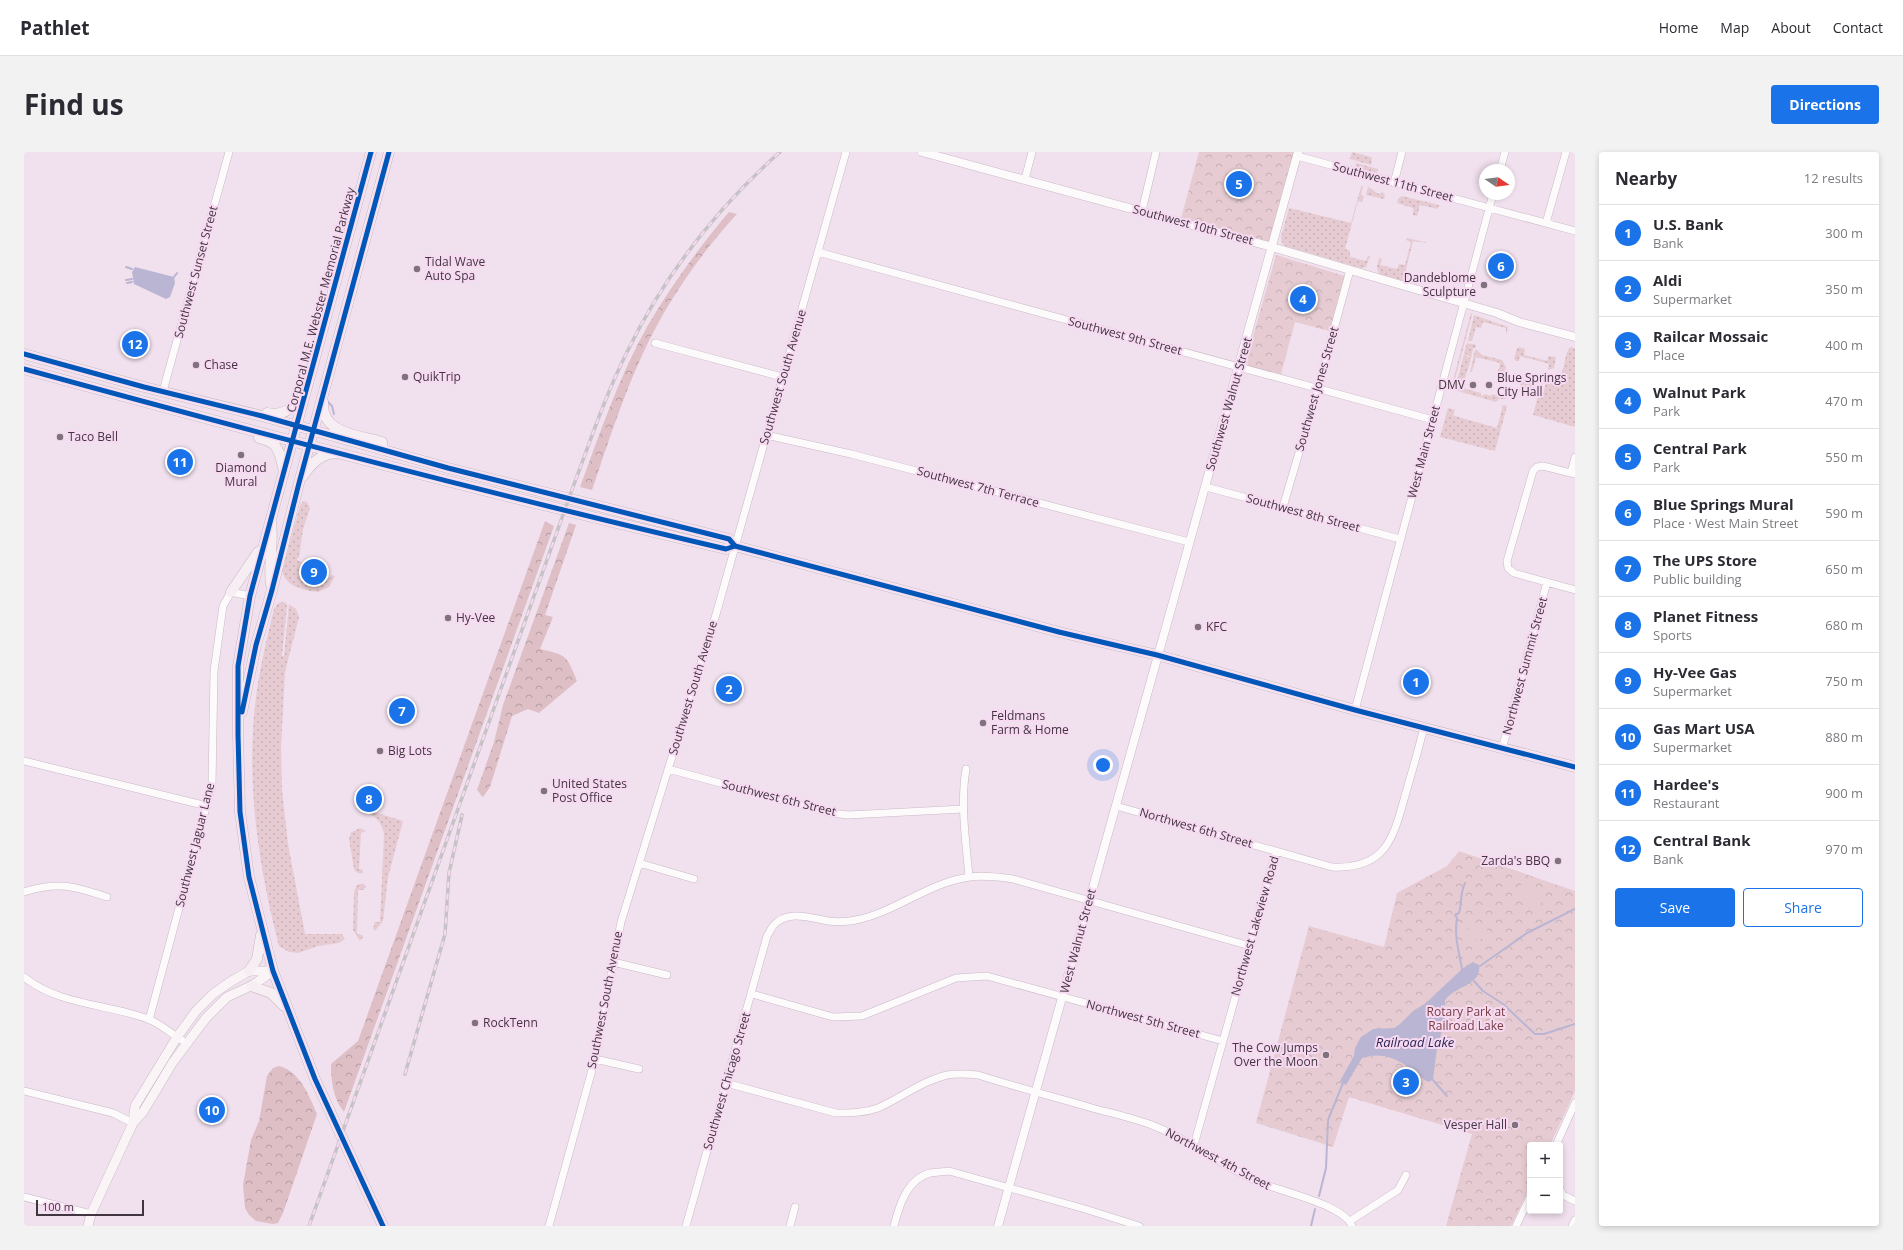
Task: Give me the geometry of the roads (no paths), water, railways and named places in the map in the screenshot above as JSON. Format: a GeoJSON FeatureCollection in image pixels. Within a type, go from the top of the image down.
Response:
{"type":"FeatureCollection","features":[{"type":"Feature","properties":{"kind":"main road","name":"Corporal M.E. Webster Memorial Parkway"},"geometry":{"type":"LineString","coordinates":[[238,734],[238,666],[250,596],[271,516],[298,426],[371,152]]}},
{"type":"Feature","properties":{"kind":"main road"},"geometry":{"type":"LineString","coordinates":[[383,1226],[315,1079],[273,971],[249,877],[240,812],[238,734],[256,645],[272,590],[298,483],[389,152]]}},
{"type":"Feature","properties":{"kind":"main road"},"geometry":{"type":"LineString","coordinates":[[24,354],[313,430],[448,468],[729,539],[735,546]]}},
{"type":"Feature","properties":{"kind":"main road"},"geometry":{"type":"LineString","coordinates":[[24,369],[338,453],[673,537],[726,549],[735,546],[1575,767]]}},
{"type":"Feature","properties":{"kind":"main road"},"geometry":{"type":"LineString","coordinates":[[245,412],[257,410],[274,414],[283,413],[292,407],[307,390]]}},
{"type":"Feature","properties":{"kind":"main road"},"geometry":{"type":"LineString","coordinates":[[110,392],[121,391],[154,395],[160,394],[163,391]]}},
{"type":"Feature","properties":{"kind":"main road"},"geometry":{"type":"LineString","coordinates":[[324,391],[323,413],[330,424],[334,428],[382,442],[383,450]]}},
{"type":"Feature","properties":{"kind":"main road"},"geometry":{"type":"LineString","coordinates":[[232,424],[237,432],[272,442],[280,453],[284,473]]}},
{"type":"Feature","properties":{"kind":"main road"},"geometry":{"type":"LineString","coordinates":[[298,483],[309,468],[319,458],[325,454],[338,453]]}},
{"type":"Feature","properties":{"kind":"main road"},"geometry":{"type":"LineString","coordinates":[[271,516],[273,536],[270,575],[272,590]]}},
{"type":"Feature","properties":{"kind":"main road"},"geometry":{"type":"LineString","coordinates":[[232,592],[256,557],[266,534]]}},
{"type":"Feature","properties":{"kind":"main road"},"geometry":{"type":"LineString","coordinates":[[88,1226],[91,1214],[133,1123],[135,1106],[177,1037],[196,1011],[213,994],[249,971],[257,959],[260,947],[261,925]]}},
{"type":"Feature","properties":{"kind":"main road"},"geometry":{"type":"LineString","coordinates":[[249,971],[273,971]]}},
{"type":"Feature","properties":{"kind":"main road"},"geometry":{"type":"LineString","coordinates":[[133,1123],[144,1112],[173,1062],[206,1018],[227,996],[251,986],[273,971]]}},
{"type":"Feature","properties":{"kind":"main road"},"geometry":{"type":"LineString","coordinates":[[251,986],[271,993],[287,1009]]}},
{"type":"Feature","properties":{"kind":"street","name":"Southwest Sunset Street"},"geometry":{"type":"LineString","coordinates":[[163,391],[229,152]]}},
{"type":"Feature","properties":{"kind":"street","name":"Southwest South Avenue"},"geometry":{"type":"LineString","coordinates":[[549,1226],[595,1059],[621,922],[735,546],[846,152]]}},
{"type":"Feature","properties":{"kind":"street","name":"Southwest 10th Street"},"geometry":{"type":"LineString","coordinates":[[922,152],[1272,247],[1497,313],[1519,322],[1575,337]]}},
{"type":"Feature","properties":{"kind":"street"},"geometry":{"type":"LineString","coordinates":[[1025,179],[1032,152]]}},
{"type":"Feature","properties":{"kind":"street"},"geometry":{"type":"LineString","coordinates":[[1142,211],[1156,152]]}},
{"type":"Feature","properties":{"kind":"street"},"geometry":{"type":"LineString","coordinates":[[1394,183],[1402,152]]}},
{"type":"Feature","properties":{"kind":"street"},"geometry":{"type":"LineString","coordinates":[[1502,164],[1505,152]]}},
{"type":"Feature","properties":{"kind":"street"},"geometry":{"type":"LineString","coordinates":[[1546,223],[1566,152]]}},
{"type":"Feature","properties":{"kind":"street","name":"Southwest 11th Street"},"geometry":{"type":"LineString","coordinates":[[1298,154],[1394,183],[1575,231]]}},
{"type":"Feature","properties":{"kind":"street","name":"Southwest Walnut Street"},"geometry":{"type":"LineString","coordinates":[[1157,656],[1240,367],[1298,154]]}},
{"type":"Feature","properties":{"kind":"street","name":"West Main Street"},"geometry":{"type":"LineString","coordinates":[[1355,710],[1492,200]]}},
{"type":"Feature","properties":{"kind":"street","name":"Southwest 9th Street"},"geometry":{"type":"LineString","coordinates":[[818,252],[1433,420]]}},
{"type":"Feature","properties":{"kind":"street","name":"Southwest Jones Street"},"geometry":{"type":"LineString","coordinates":[[1283,507],[1318,388],[1350,270]]}},
{"type":"Feature","properties":{"kind":"street"},"geometry":{"type":"LineString","coordinates":[[655,343],[782,377]]}},
{"type":"Feature","properties":{"kind":"street","name":"Southwest 7th Terrace"},"geometry":{"type":"LineString","coordinates":[[766,434],[851,454],[1189,542]]}},
{"type":"Feature","properties":{"kind":"street"},"geometry":{"type":"LineString","coordinates":[[1575,457],[1573,473],[1543,466],[1537,467],[1533,471],[1507,561],[1508,568],[1514,573],[1575,590]]}},
{"type":"Feature","properties":{"kind":"street","name":"Southwest 8th Street"},"geometry":{"type":"LineString","coordinates":[[1206,487],[1400,540]]}},
{"type":"Feature","properties":{"kind":"street","name":"Northwest Summit Street"},"geometry":{"type":"LineString","coordinates":[[1502,748],[1548,582]]}},
{"type":"Feature","properties":{"kind":"street"},"geometry":{"type":"LineString","coordinates":[[232,592],[250,596]]}},
{"type":"Feature","properties":{"kind":"street","name":"Southwest Jaguar Lane"},"geometry":{"type":"LineString","coordinates":[[149,1020],[212,785],[214,671],[218,631],[223,606],[232,592]]}},
{"type":"Feature","properties":{"kind":"street","name":"West Walnut Street"},"geometry":{"type":"LineString","coordinates":[[998,1226],[1157,656]]}},
{"type":"Feature","properties":{"kind":"street","name":"Northwest Lakeview Road"},"geometry":{"type":"LineString","coordinates":[[1194,1145],[1276,851],[1332,867],[1348,868],[1362,864],[1384,849],[1392,840],[1397,826],[1424,727]]}},
{"type":"Feature","properties":{"kind":"street"},"geometry":{"type":"LineString","coordinates":[[24,761],[206,806]]}},
{"type":"Feature","properties":{"kind":"street","name":"Southwest 6th Street"},"geometry":{"type":"LineString","coordinates":[[668,769],[831,813],[848,815],[963,809]]}},
{"type":"Feature","properties":{"kind":"street"},"geometry":{"type":"LineString","coordinates":[[966,769],[963,809],[969,877],[986,876],[1013,879],[1250,946]]}},
{"type":"Feature","properties":{"kind":"street","name":"Northwest 6th Street"},"geometry":{"type":"LineString","coordinates":[[1116,806],[1276,851]]}},
{"type":"Feature","properties":{"kind":"street"},"geometry":{"type":"LineString","coordinates":[[638,863],[694,879]]}},
{"type":"Feature","properties":{"kind":"street","name":"Southwest Chicago Street"},"geometry":{"type":"LineString","coordinates":[[686,1226],[767,936],[774,925],[786,918],[800,915],[833,922],[855,920],[872,916],[947,882],[969,877]]}},
{"type":"Feature","properties":{"kind":"street"},"geometry":{"type":"LineString","coordinates":[[24,892],[50,885],[64,885],[106,896]]}},
{"type":"Feature","properties":{"kind":"street"},"geometry":{"type":"LineString","coordinates":[[613,962],[667,975]]}},
{"type":"Feature","properties":{"kind":"street","name":"Northwest 5th Street"},"geometry":{"type":"LineString","coordinates":[[752,994],[833,1017],[862,1016],[956,978],[971,976],[1000,979],[1223,1041]]}},
{"type":"Feature","properties":{"kind":"street"},"geometry":{"type":"LineString","coordinates":[[24,977],[51,993],[149,1020],[187,1043]]}},
{"type":"Feature","properties":{"kind":"street"},"geometry":{"type":"LineString","coordinates":[[595,1059],[639,1069]]}},
{"type":"Feature","properties":{"kind":"street","name":"Northwest 4th Street"},"geometry":{"type":"LineString","coordinates":[[726,1083],[836,1113],[851,1113],[878,1108],[932,1080],[947,1075],[978,1075],[1144,1122],[1194,1145],[1252,1179],[1278,1190],[1328,1206],[1340,1212],[1351,1224]]}},
{"type":"Feature","properties":{"kind":"street"},"geometry":{"type":"LineString","coordinates":[[24,1091],[113,1113],[133,1123]]}},
{"type":"Feature","properties":{"kind":"street"},"geometry":{"type":"LineString","coordinates":[[1557,1142],[1575,1103]]}},
{"type":"Feature","properties":{"kind":"street"},"geometry":{"type":"LineString","coordinates":[[894,1226],[900,1203],[910,1186],[928,1174],[949,1171],[1009,1187],[1139,1226]]}},
{"type":"Feature","properties":{"kind":"street"},"geometry":{"type":"LineString","coordinates":[[1351,1224],[1398,1190],[1406,1174]]}},
{"type":"Feature","properties":{"kind":"street"},"geometry":{"type":"LineString","coordinates":[[1563,1194],[1575,1201]]}},
{"type":"Feature","properties":{"kind":"street"},"geometry":{"type":"LineString","coordinates":[[24,1197],[91,1214]]}},
{"type":"Feature","properties":{"kind":"street"},"geometry":{"type":"LineString","coordinates":[[1516,1226],[1527,1203]]}},
{"type":"Feature","properties":{"kind":"street"},"geometry":{"type":"LineString","coordinates":[[790,1226],[795,1207]]}},
{"type":"Feature","properties":{"kind":"water"},"geometry":{"type":"Polygon","coordinates":[[[135,267],[174,277],[175,283],[170,297],[166,299],[134,284],[132,272],[135,267]]]}},
{"type":"Feature","properties":{"kind":"water","name":"Railroad Lake"},"geometry":{"type":"Polygon","coordinates":[[[1473,962],[1479,965],[1479,972],[1476,977],[1467,985],[1449,995],[1445,1000],[1445,1020],[1437,1048],[1433,1080],[1428,1082],[1404,1064],[1389,1057],[1372,1056],[1362,1058],[1346,1085],[1340,1081],[1354,1056],[1355,1048],[1361,1037],[1373,1029],[1394,1028],[1400,1024],[1413,1011],[1426,1003],[1462,969],[1473,962]]]}},
{"type":"Feature","properties":{"kind":"waterway"},"geometry":{"type":"LineString","coordinates":[[126,267],[132,269]]}},
{"type":"Feature","properties":{"kind":"waterway"},"geometry":{"type":"LineString","coordinates":[[174,277],[177,273]]}},
{"type":"Feature","properties":{"kind":"waterway"},"geometry":{"type":"LineString","coordinates":[[126,280],[132,279]]}},
{"type":"Feature","properties":{"kind":"waterway"},"geometry":{"type":"LineString","coordinates":[[127,283],[132,282]]}},
{"type":"Feature","properties":{"kind":"waterway"},"geometry":{"type":"LineString","coordinates":[[327,401],[332,406],[334,414]]}},
{"type":"Feature","properties":{"kind":"waterway"},"geometry":{"type":"LineString","coordinates":[[1462,969],[1456,938],[1457,918],[1455,915],[1459,913],[1462,890],[1465,883]]}},
{"type":"Feature","properties":{"kind":"waterway"},"geometry":{"type":"LineString","coordinates":[[1480,966],[1527,933],[1575,909]]}},
{"type":"Feature","properties":{"kind":"waterway"},"geometry":{"type":"LineString","coordinates":[[1474,981],[1483,991],[1503,1004],[1535,1034],[1544,1034],[1575,1024]]}},
{"type":"Feature","properties":{"kind":"waterway"},"geometry":{"type":"LineString","coordinates":[[1433,1080],[1447,1096]]}},
{"type":"Feature","properties":{"kind":"waterway"},"geometry":{"type":"LineString","coordinates":[[1319,1196],[1326,1168],[1328,1120],[1343,1083]]}},
{"type":"Feature","properties":{"kind":"waterway"},"geometry":{"type":"LineString","coordinates":[[1311,1226],[1315,1209]]}},
{"type":"Feature","properties":{"kind":"railway"},"geometry":{"type":"LineString","coordinates":[[309,1226],[573,487],[612,385],[642,324],[675,270],[694,244],[735,196],[780,152]]}},
{"type":"Feature","properties":{"kind":"railway"},"geometry":{"type":"LineString","coordinates":[[405,1074],[445,934],[449,873],[462,815]]}},
{"type":"Feature","properties":{"kind":"place","name":"Central Park"},"geometry":{"type":"Point","coordinates":[1239,184]}},
{"type":"Feature","properties":{"kind":"place","name":"Blue Springs Mural"},"geometry":{"type":"Point","coordinates":[1501,266]}},
{"type":"Feature","properties":{"kind":"place","name":"Tidal Wave Auto Spa"},"geometry":{"type":"Point","coordinates":[417,269]}},
{"type":"Feature","properties":{"kind":"place","name":"Dandeblome Sculpture"},"geometry":{"type":"Point","coordinates":[1484,285]}},
{"type":"Feature","properties":{"kind":"place","name":"Walnut Park"},"geometry":{"type":"Point","coordinates":[1303,299]}},
{"type":"Feature","properties":{"kind":"place","name":"Central Bank"},"geometry":{"type":"Point","coordinates":[135,344]}},
{"type":"Feature","properties":{"kind":"place","name":"Chase"},"geometry":{"type":"Point","coordinates":[196,365]}},
{"type":"Feature","properties":{"kind":"place","name":"QuikTrip"},"geometry":{"type":"Point","coordinates":[405,377]}},
{"type":"Feature","properties":{"kind":"place","name":"DMV"},"geometry":{"type":"Point","coordinates":[1473,385]}},
{"type":"Feature","properties":{"kind":"place","name":"Blue Springs City Hall"},"geometry":{"type":"Point","coordinates":[1489,385]}},
{"type":"Feature","properties":{"kind":"place","name":"Taco Bell"},"geometry":{"type":"Point","coordinates":[60,437]}},
{"type":"Feature","properties":{"kind":"place","name":"Diamond Mural"},"geometry":{"type":"Point","coordinates":[241,455]}},
{"type":"Feature","properties":{"kind":"place","name":"Hardee's"},"geometry":{"type":"Point","coordinates":[180,462]}},
{"type":"Feature","properties":{"kind":"place","name":"Hy-Vee Gas"},"geometry":{"type":"Point","coordinates":[314,572]}},
{"type":"Feature","properties":{"kind":"place","name":"Hy-Vee"},"geometry":{"type":"Point","coordinates":[448,618]}},
{"type":"Feature","properties":{"kind":"place","name":"KFC"},"geometry":{"type":"Point","coordinates":[1198,627]}},
{"type":"Feature","properties":{"kind":"place","name":"U.S. Bank"},"geometry":{"type":"Point","coordinates":[1416,682]}},
{"type":"Feature","properties":{"kind":"place","name":"Aldi"},"geometry":{"type":"Point","coordinates":[729,689]}},
{"type":"Feature","properties":{"kind":"place","name":"The UPS Store"},"geometry":{"type":"Point","coordinates":[402,711]}},
{"type":"Feature","properties":{"kind":"place","name":"Feldmans Farm & Home"},"geometry":{"type":"Point","coordinates":[983,723]}},
{"type":"Feature","properties":{"kind":"place","name":"Big Lots"},"geometry":{"type":"Point","coordinates":[380,751]}},
{"type":"Feature","properties":{"kind":"place","name":"United States Post Office"},"geometry":{"type":"Point","coordinates":[544,791]}},
{"type":"Feature","properties":{"kind":"place","name":"Planet Fitness"},"geometry":{"type":"Point","coordinates":[369,799]}},
{"type":"Feature","properties":{"kind":"place","name":"Zarda's BBQ"},"geometry":{"type":"Point","coordinates":[1558,861]}},
{"type":"Feature","properties":{"kind":"place","name":"RockTenn"},"geometry":{"type":"Point","coordinates":[475,1023]}},
{"type":"Feature","properties":{"kind":"place","name":"The Cow Jumps Over the Moon"},"geometry":{"type":"Point","coordinates":[1326,1055]}},
{"type":"Feature","properties":{"kind":"place","name":"Railcar Mossaic"},"geometry":{"type":"Point","coordinates":[1406,1082]}},
{"type":"Feature","properties":{"kind":"place","name":"Gas Mart USA"},"geometry":{"type":"Point","coordinates":[212,1110]}},
{"type":"Feature","properties":{"kind":"place","name":"Vesper Hall"},"geometry":{"type":"Point","coordinates":[1515,1125]}},
{"type":"Feature","properties":{"kind":"park label","name":"Rotary Park at Railroad Lake"},"geometry":{"type":"Point","coordinates":[1466,1019]}}]}
